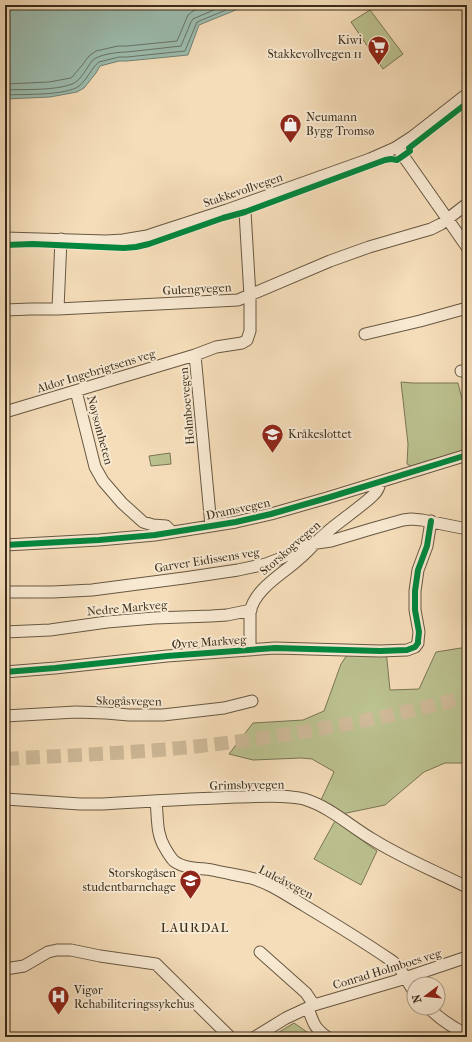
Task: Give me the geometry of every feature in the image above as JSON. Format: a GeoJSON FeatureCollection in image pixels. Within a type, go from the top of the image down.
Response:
{"type":"FeatureCollection","features":[{"type":"Feature","properties":{"kind":"street","name":"Stakkevollvegen"},"geometry":{"type":"LineString","coordinates":[[5,238],[106,241],[147,236],[244,204],[370,159],[397,147],[412,137],[467,94]]}},
{"type":"Feature","properties":{"kind":"street"},"geometry":{"type":"LineString","coordinates":[[397,147],[467,247]]}},
{"type":"Feature","properties":{"kind":"street","name":"Holmboevegen"},"geometry":{"type":"LineString","coordinates":[[211,526],[195,355],[216,347],[238,344],[246,341],[250,331],[250,296],[246,212],[244,204]]}},
{"type":"Feature","properties":{"kind":"street","name":"Gulengvegen"},"geometry":{"type":"LineString","coordinates":[[5,310],[58,309],[238,300],[330,261],[431,229],[441,224],[467,204]]}},
{"type":"Feature","properties":{"kind":"street"},"geometry":{"type":"LineString","coordinates":[[58,309],[62,239]]}},
{"type":"Feature","properties":{"kind":"street"},"geometry":{"type":"LineString","coordinates":[[365,334],[467,308]]}},
{"type":"Feature","properties":{"kind":"street","name":"Aldor Ingebrigtsens veg"},"geometry":{"type":"LineString","coordinates":[[5,412],[195,355]]}},
{"type":"Feature","properties":{"kind":"street","name":"Nøysomheten"},"geometry":{"type":"LineString","coordinates":[[76,391],[95,467],[103,481],[143,522],[153,525],[166,526],[170,532]]}},
{"type":"Feature","properties":{"kind":"street","name":"Dramsvegen"},"geometry":{"type":"LineString","coordinates":[[5,546],[99,540],[211,526],[271,514],[467,455]]}},
{"type":"Feature","properties":{"kind":"street","name":"Storskogvegen"},"geometry":{"type":"LineString","coordinates":[[250,650],[251,610],[256,597],[267,585],[299,559],[325,534],[370,499],[379,488],[380,482]]}},
{"type":"Feature","properties":{"kind":"street","name":"Garver Eidissens veg"},"geometry":{"type":"LineString","coordinates":[[5,592],[71,592],[238,570],[266,564],[288,556],[304,546],[331,541],[403,520],[411,519],[431,521],[467,529]]}},
{"type":"Feature","properties":{"kind":"street","name":"Øvre Markveg"},"geometry":{"type":"LineString","coordinates":[[5,672],[167,656],[286,648],[312,650],[405,651],[415,647],[418,643],[419,637],[415,602],[416,584],[418,570],[427,546],[431,521]]}},
{"type":"Feature","properties":{"kind":"street","name":"Nedre Markveg"},"geometry":{"type":"LineString","coordinates":[[5,632],[50,630],[106,622],[154,618],[227,615],[251,610]]}},
{"type":"Feature","properties":{"kind":"street","name":"Skogåsvegen"},"geometry":{"type":"LineString","coordinates":[[5,716],[76,712],[163,715],[224,708],[252,702]]}},
{"type":"Feature","properties":{"kind":"street","name":"Grimsbyvegen"},"geometry":{"type":"LineString","coordinates":[[5,799],[80,804],[270,797],[304,799],[331,811],[371,839],[399,855],[467,888]]}},
{"type":"Feature","properties":{"kind":"street","name":"Luleåvegen"},"geometry":{"type":"LineString","coordinates":[[156,801],[158,832],[162,843],[172,859],[176,862],[196,868],[253,879],[270,886],[331,922],[392,961],[399,967],[405,978]]}},
{"type":"Feature","properties":{"kind":"street"},"geometry":{"type":"LineString","coordinates":[[5,970],[24,966],[48,952],[56,950],[71,950],[107,958],[156,964],[230,1037]]}},
{"type":"Feature","properties":{"kind":"street"},"geometry":{"type":"LineString","coordinates":[[260,952],[306,992],[315,1026],[319,1032],[327,1037]]}},
{"type":"Feature","properties":{"kind":"street","name":"Conrad Holmboes veg"},"geometry":{"type":"LineString","coordinates":[[255,1037],[286,1018],[311,1007],[467,957]]}},
{"type":"Feature","properties":{"kind":"street"},"geometry":{"type":"LineString","coordinates":[[437,1016],[446,1023],[467,1034]]}},
{"type":"Feature","properties":{"kind":"green space"},"geometry":{"type":"Polygon","coordinates":[[[370,10],[403,54],[383,69],[351,22],[370,10]]]}},
{"type":"Feature","properties":{"kind":"green space"},"geometry":{"type":"Polygon","coordinates":[[[401,382],[458,383],[467,419],[467,449],[411,466],[407,464],[408,444],[401,382]]]}},
{"type":"Feature","properties":{"kind":"green space"},"geometry":{"type":"Polygon","coordinates":[[[170,453],[171,464],[151,466],[149,456],[170,453]]]}},
{"type":"Feature","properties":{"kind":"green space"},"geometry":{"type":"Polygon","coordinates":[[[467,647],[467,763],[445,763],[424,772],[385,805],[337,815],[321,800],[334,772],[312,759],[253,760],[229,754],[253,723],[303,720],[324,711],[341,664],[349,652],[386,650],[390,690],[419,689],[436,652],[467,647]]]}},
{"type":"Feature","properties":{"kind":"green space"},"geometry":{"type":"Polygon","coordinates":[[[335,821],[377,851],[361,885],[314,859],[335,821]]]}},
{"type":"Feature","properties":{"kind":"green space"},"geometry":{"type":"Polygon","coordinates":[[[294,1023],[314,1037],[271,1037],[294,1023]]]}},
{"type":"Feature","properties":{"kind":"water"},"geometry":{"type":"Polygon","coordinates":[[[5,5],[248,5],[199,25],[188,55],[119,61],[100,66],[84,88],[77,92],[50,97],[5,99],[5,5]]]}},
{"type":"Feature","properties":{"kind":"tunnel"},"geometry":{"type":"LineString","coordinates":[[5,759],[159,750],[237,742],[353,723],[467,697]]}},
{"type":"Feature","properties":{"kind":"cycle path"},"geometry":{"type":"LineString","coordinates":[[5,245],[33,244],[124,248],[149,244],[223,218],[245,212],[385,160],[397,160],[410,151],[409,148],[467,103]]}},
{"type":"Feature","properties":{"kind":"cycle path"},"geometry":{"type":"LineString","coordinates":[[5,545],[99,540],[155,535],[236,522],[327,498],[467,455]]}},
{"type":"Feature","properties":{"kind":"cycle path"},"geometry":{"type":"LineString","coordinates":[[5,672],[167,656],[275,648],[380,651],[407,650],[415,647],[418,643],[419,632],[415,610],[415,591],[418,570],[427,546],[431,521]]}},
{"type":"Feature","properties":{"kind":"place","name":"Kiwi Stakkevollvegen 11"},"geometry":{"type":"Point","coordinates":[378,66]}},
{"type":"Feature","properties":{"kind":"place","name":"Neumann Bygg Tromsø"},"geometry":{"type":"Point","coordinates":[290,144]}},
{"type":"Feature","properties":{"kind":"place","name":"Kråkeslottet"},"geometry":{"type":"Point","coordinates":[273,454]}},
{"type":"Feature","properties":{"kind":"place","name":"Storskogåsen studentbarnehage"},"geometry":{"type":"Point","coordinates":[191,900]}},
{"type":"Feature","properties":{"kind":"place","name":"Vigør Rehabiliteringssykehus"},"geometry":{"type":"Point","coordinates":[58,1016]}},
{"type":"Feature","properties":{"kind":"district","name":"LAURDAL"},"geometry":{"type":"Point","coordinates":[195,927]}}]}
